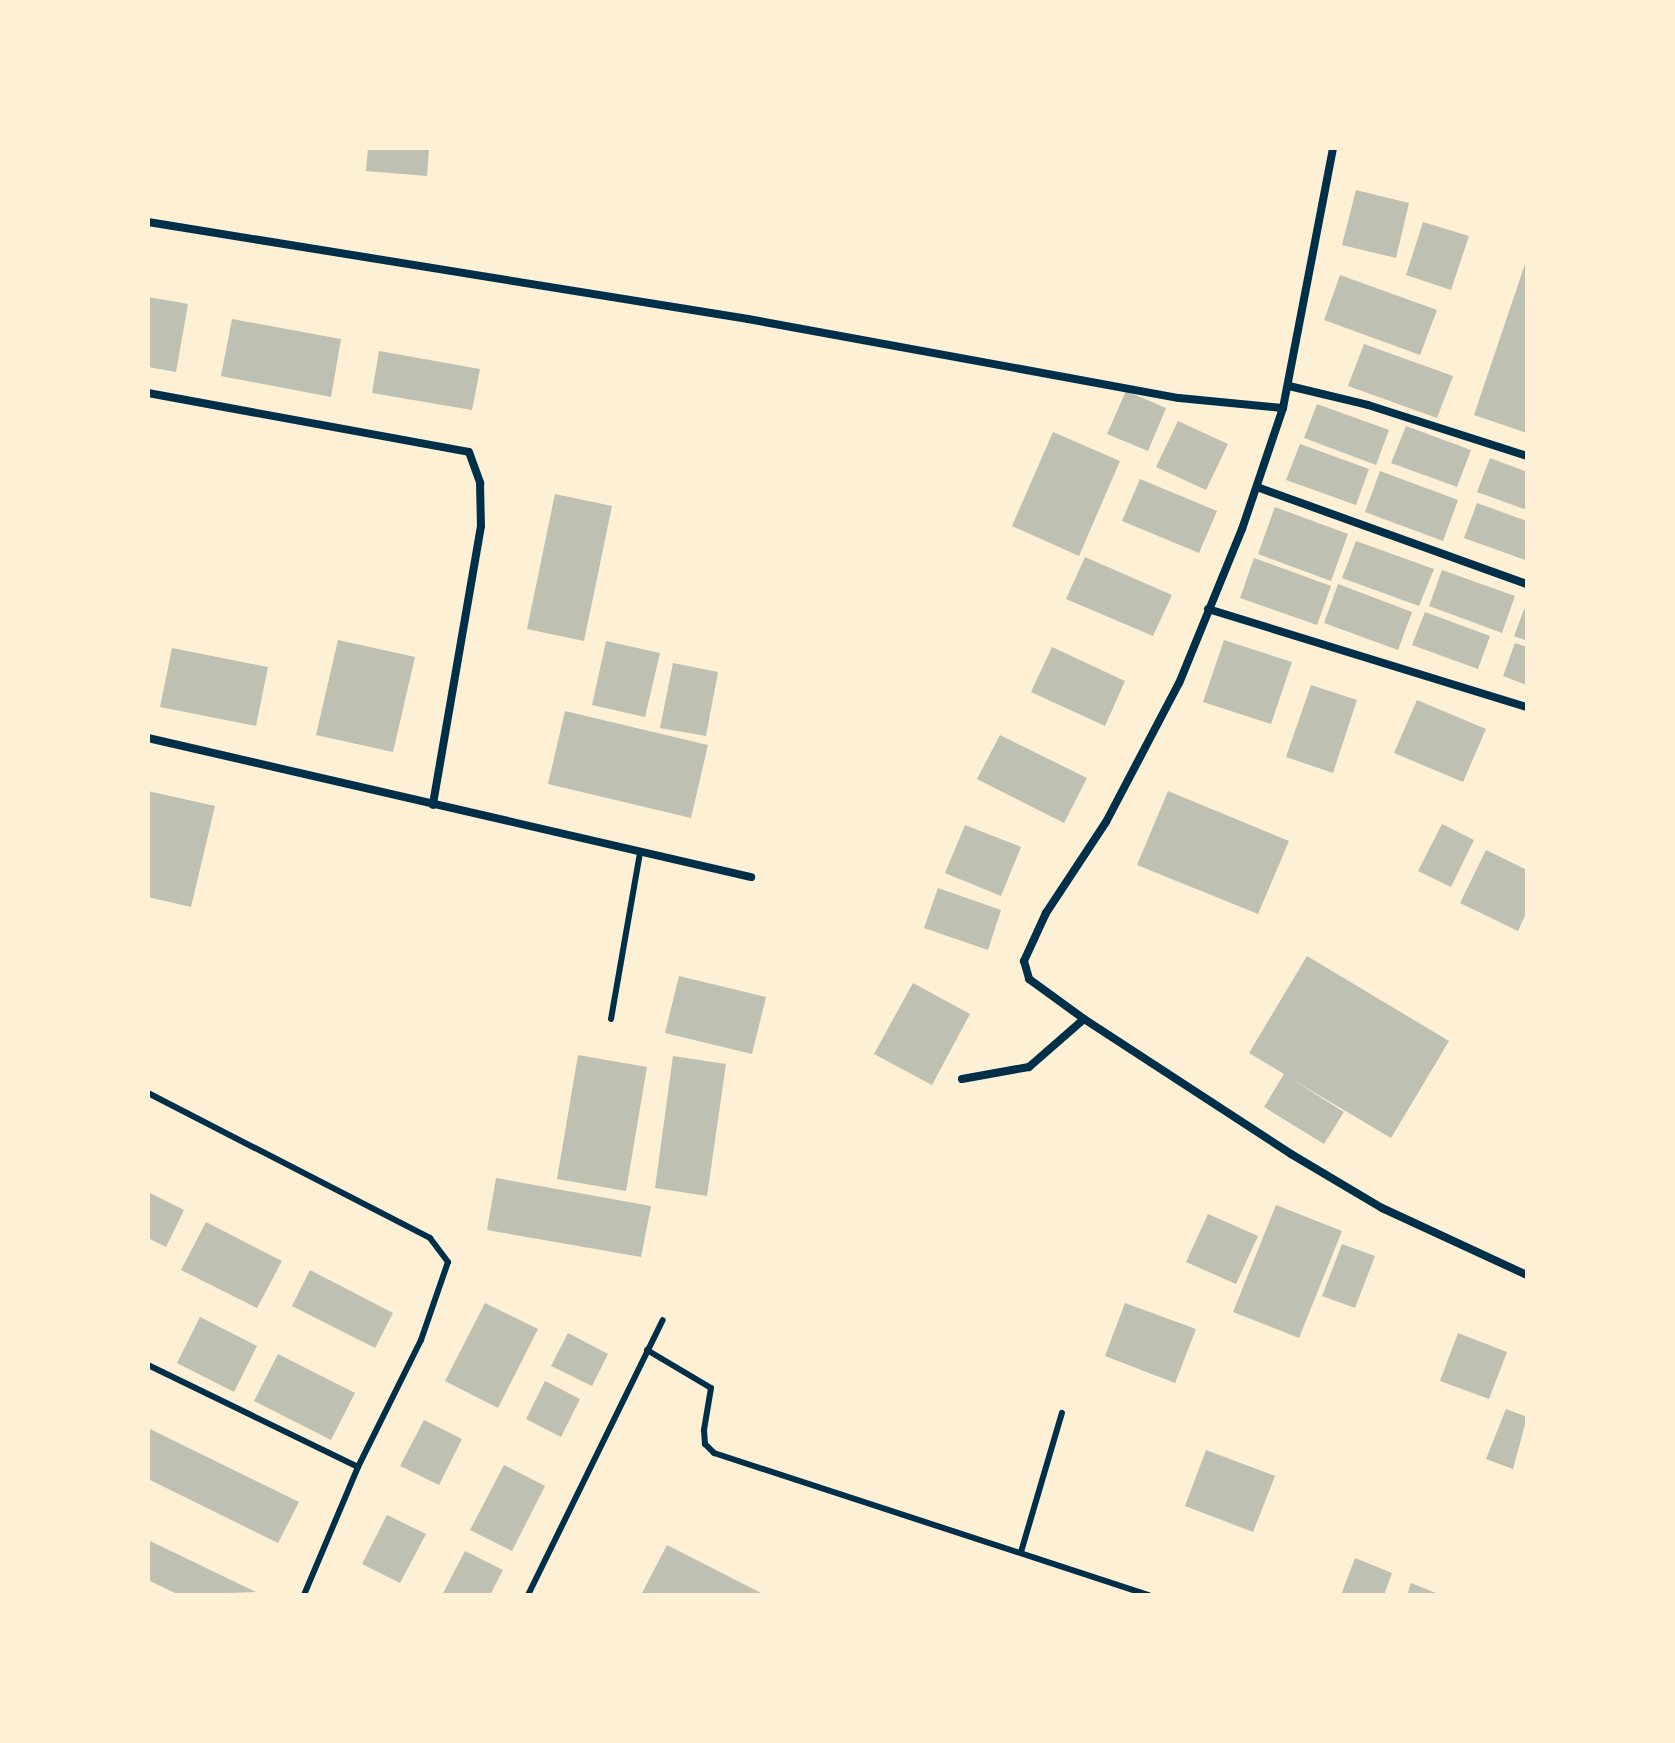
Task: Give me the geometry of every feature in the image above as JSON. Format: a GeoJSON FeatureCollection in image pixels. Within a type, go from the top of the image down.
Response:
{"type":"FeatureCollection","features":[{"type":"Feature","properties":{"kind":"street"},"geometry":{"type":"LineString","coordinates":[[1333,148],[1289,386],[1257,487],[1179,683],[1106,822],[1046,913],[1024,961],[1029,979],[1084,1019],[1382,1208],[1527,1275]]}},
{"type":"Feature","properties":{"kind":"street"},"geometry":{"type":"LineString","coordinates":[[148,222],[748,319],[1179,398],[1283,408]]}},
{"type":"Feature","properties":{"kind":"street"},"geometry":{"type":"LineString","coordinates":[[1289,386],[1368,405],[1527,456]]}},
{"type":"Feature","properties":{"kind":"street"},"geometry":{"type":"LineString","coordinates":[[148,393],[407,436],[469,452],[480,483],[481,526],[433,805]]}},
{"type":"Feature","properties":{"kind":"street"},"geometry":{"type":"LineString","coordinates":[[1257,487],[1527,584]]}},
{"type":"Feature","properties":{"kind":"street"},"geometry":{"type":"LineString","coordinates":[[1208,609],[1527,707]]}},
{"type":"Feature","properties":{"kind":"street"},"geometry":{"type":"LineString","coordinates":[[148,738],[751,877]]}},
{"type":"Feature","properties":{"kind":"street"},"geometry":{"type":"LineString","coordinates":[[962,1079],[1029,1067],[1084,1019]]}},
{"type":"Feature","properties":{"kind":"lane"},"geometry":{"type":"LineString","coordinates":[[611,1019],[640,852]]}},
{"type":"Feature","properties":{"kind":"lane"},"geometry":{"type":"LineString","coordinates":[[148,1093],[430,1238],[448,1262],[435,1304],[358,1467],[304,1595]]}},
{"type":"Feature","properties":{"kind":"lane"},"geometry":{"type":"LineString","coordinates":[[528,1595],[663,1320]]}},
{"type":"Feature","properties":{"kind":"lane"},"geometry":{"type":"LineString","coordinates":[[647,1350],[684,1369],[711,1388],[704,1430],[705,1444],[714,1453],[1149,1595]]}},
{"type":"Feature","properties":{"kind":"lane"},"geometry":{"type":"LineString","coordinates":[[148,1365],[358,1467]]}},
{"type":"Feature","properties":{"kind":"lane"},"geometry":{"type":"LineString","coordinates":[[1021,1552],[1062,1413]]}},
{"type":"Feature","properties":{"kind":"building"},"geometry":{"type":"Polygon","coordinates":[[[368,148],[429,148],[427,176],[366,171],[368,148]]]}},
{"type":"Feature","properties":{"kind":"building"},"geometry":{"type":"Polygon","coordinates":[[[1356,190],[1409,203],[1396,258],[1342,245],[1356,190]]]}},
{"type":"Feature","properties":{"kind":"building"},"geometry":{"type":"Polygon","coordinates":[[[1423,222],[1469,236],[1451,290],[1406,275],[1423,222]]]}},
{"type":"Feature","properties":{"kind":"building"},"geometry":{"type":"Polygon","coordinates":[[[1527,258],[1527,433],[1474,415],[1527,258]]]}},
{"type":"Feature","properties":{"kind":"building"},"geometry":{"type":"Polygon","coordinates":[[[1340,275],[1437,310],[1420,355],[1324,320],[1340,275]]]}},
{"type":"Feature","properties":{"kind":"building"},"geometry":{"type":"Polygon","coordinates":[[[148,297],[188,304],[176,372],[148,367],[148,297]]]}},
{"type":"Feature","properties":{"kind":"building"},"geometry":{"type":"Polygon","coordinates":[[[232,319],[341,339],[331,397],[221,376],[232,319]]]}},
{"type":"Feature","properties":{"kind":"building"},"geometry":{"type":"Polygon","coordinates":[[[1364,344],[1453,376],[1437,418],[1348,386],[1364,344]]]}},
{"type":"Feature","properties":{"kind":"building"},"geometry":{"type":"Polygon","coordinates":[[[379,351],[480,369],[472,410],[372,393],[379,351]]]}},
{"type":"Feature","properties":{"kind":"building"},"geometry":{"type":"Polygon","coordinates":[[[1126,391],[1166,408],[1148,451],[1107,434],[1126,391]]]}},
{"type":"Feature","properties":{"kind":"building"},"geometry":{"type":"Polygon","coordinates":[[[1317,404],[1389,430],[1376,465],[1304,438],[1317,404]]]}},
{"type":"Feature","properties":{"kind":"building"},"geometry":{"type":"Polygon","coordinates":[[[1178,421],[1228,444],[1206,490],[1156,467],[1178,421]]]}},
{"type":"Feature","properties":{"kind":"building"},"geometry":{"type":"Polygon","coordinates":[[[1406,426],[1471,450],[1457,487],[1391,463],[1406,426]]]}},
{"type":"Feature","properties":{"kind":"building"},"geometry":{"type":"Polygon","coordinates":[[[1053,432],[1120,461],[1079,556],[1012,526],[1053,432]]]}},
{"type":"Feature","properties":{"kind":"building"},"geometry":{"type":"Polygon","coordinates":[[[1300,444],[1369,469],[1356,505],[1286,480],[1300,444]]]}},
{"type":"Feature","properties":{"kind":"building"},"geometry":{"type":"Polygon","coordinates":[[[1490,458],[1527,472],[1527,510],[1477,492],[1490,458]]]}},
{"type":"Feature","properties":{"kind":"building"},"geometry":{"type":"Polygon","coordinates":[[[1380,471],[1458,500],[1443,541],[1365,512],[1380,471]]]}},
{"type":"Feature","properties":{"kind":"building"},"geometry":{"type":"Polygon","coordinates":[[[1140,479],[1217,511],[1199,553],[1122,521],[1140,479]]]}},
{"type":"Feature","properties":{"kind":"building"},"geometry":{"type":"Polygon","coordinates":[[[555,494],[612,506],[584,641],[527,629],[555,494]]]}},
{"type":"Feature","properties":{"kind":"building"},"geometry":{"type":"Polygon","coordinates":[[[1477,503],[1527,521],[1525,560],[1464,538],[1477,503]]]}},
{"type":"Feature","properties":{"kind":"building"},"geometry":{"type":"Polygon","coordinates":[[[1275,507],[1348,534],[1331,581],[1258,554],[1275,507]]]}},
{"type":"Feature","properties":{"kind":"building"},"geometry":{"type":"Polygon","coordinates":[[[1356,541],[1434,569],[1419,606],[1342,578],[1356,541]]]}},
{"type":"Feature","properties":{"kind":"building"},"geometry":{"type":"Polygon","coordinates":[[[1085,557],[1172,595],[1153,636],[1066,599],[1085,557]]]}},
{"type":"Feature","properties":{"kind":"building"},"geometry":{"type":"Polygon","coordinates":[[[1254,558],[1331,586],[1317,625],[1240,598],[1254,558]]]}},
{"type":"Feature","properties":{"kind":"building"},"geometry":{"type":"Polygon","coordinates":[[[1442,570],[1515,596],[1502,633],[1429,606],[1442,570]]]}},
{"type":"Feature","properties":{"kind":"building"},"geometry":{"type":"Polygon","coordinates":[[[1338,584],[1412,612],[1398,650],[1324,623],[1338,584]]]}},
{"type":"Feature","properties":{"kind":"building"},"geometry":{"type":"Polygon","coordinates":[[[1527,602],[1527,641],[1514,636],[1527,602]]]}},
{"type":"Feature","properties":{"kind":"building"},"geometry":{"type":"Polygon","coordinates":[[[1425,612],[1490,636],[1478,669],[1412,645],[1425,612]]]}},
{"type":"Feature","properties":{"kind":"building"},"geometry":{"type":"Polygon","coordinates":[[[338,640],[415,657],[393,752],[316,735],[338,640]]]}},
{"type":"Feature","properties":{"kind":"building"},"geometry":{"type":"Polygon","coordinates":[[[1224,640],[1292,662],[1271,724],[1203,702],[1224,640]]]}},
{"type":"Feature","properties":{"kind":"building"},"geometry":{"type":"Polygon","coordinates":[[[606,641],[660,653],[645,717],[592,705],[606,641]]]}},
{"type":"Feature","properties":{"kind":"building"},"geometry":{"type":"Polygon","coordinates":[[[1515,643],[1527,647],[1527,685],[1503,676],[1515,643]]]}},
{"type":"Feature","properties":{"kind":"building"},"geometry":{"type":"Polygon","coordinates":[[[1052,647],[1125,681],[1105,726],[1031,692],[1052,647]]]}},
{"type":"Feature","properties":{"kind":"building"},"geometry":{"type":"Polygon","coordinates":[[[172,648],[268,667],[256,726],[160,707],[172,648]]]}},
{"type":"Feature","properties":{"kind":"building"},"geometry":{"type":"Polygon","coordinates":[[[673,663],[718,672],[706,736],[660,728],[673,663]]]}},
{"type":"Feature","properties":{"kind":"building"},"geometry":{"type":"Polygon","coordinates":[[[1311,685],[1357,700],[1333,773],[1286,757],[1311,685]]]}},
{"type":"Feature","properties":{"kind":"building"},"geometry":{"type":"Polygon","coordinates":[[[1417,700],[1486,729],[1463,782],[1394,753],[1417,700]]]}},
{"type":"Feature","properties":{"kind":"building"},"geometry":{"type":"Polygon","coordinates":[[[565,711],[708,745],[691,818],[548,784],[565,711]]]}},
{"type":"Feature","properties":{"kind":"building"},"geometry":{"type":"Polygon","coordinates":[[[1000,735],[1087,778],[1064,823],[977,779],[1000,735]]]}},
{"type":"Feature","properties":{"kind":"building"},"geometry":{"type":"Polygon","coordinates":[[[148,791],[215,806],[191,907],[148,897],[148,791]]]}},
{"type":"Feature","properties":{"kind":"building"},"geometry":{"type":"Polygon","coordinates":[[[1168,791],[1289,841],[1258,914],[1137,865],[1168,791]]]}},
{"type":"Feature","properties":{"kind":"building"},"geometry":{"type":"Polygon","coordinates":[[[1442,824],[1474,840],[1451,887],[1418,871],[1442,824]]]}},
{"type":"Feature","properties":{"kind":"building"},"geometry":{"type":"Polygon","coordinates":[[[965,825],[1021,847],[1001,896],[945,873],[965,825]]]}},
{"type":"Feature","properties":{"kind":"building"},"geometry":{"type":"Polygon","coordinates":[[[1486,850],[1527,870],[1527,911],[1518,931],[1460,903],[1486,850]]]}},
{"type":"Feature","properties":{"kind":"building"},"geometry":{"type":"Polygon","coordinates":[[[938,888],[1001,910],[988,950],[924,928],[938,888]]]}},
{"type":"Feature","properties":{"kind":"building"},"geometry":{"type":"Polygon","coordinates":[[[1307,956],[1449,1041],[1391,1138],[1290,1078],[1344,1112],[1324,1144],[1264,1107],[1284,1074],[1249,1053],[1307,956]]]}},
{"type":"Feature","properties":{"kind":"building"},"geometry":{"type":"Polygon","coordinates":[[[679,976],[766,997],[752,1054],[665,1033],[679,976]]]}},
{"type":"Feature","properties":{"kind":"building"},"geometry":{"type":"Polygon","coordinates":[[[913,983],[970,1014],[932,1085],[874,1054],[913,983]]]}},
{"type":"Feature","properties":{"kind":"building"},"geometry":{"type":"Polygon","coordinates":[[[578,1055],[647,1067],[626,1191],[557,1179],[578,1055]]]}},
{"type":"Feature","properties":{"kind":"building"},"geometry":{"type":"Polygon","coordinates":[[[673,1056],[726,1064],[707,1196],[655,1188],[673,1056]]]}},
{"type":"Feature","properties":{"kind":"building"},"geometry":{"type":"Polygon","coordinates":[[[496,1178],[651,1206],[641,1257],[487,1230],[496,1178]]]}},
{"type":"Feature","properties":{"kind":"building"},"geometry":{"type":"Polygon","coordinates":[[[148,1192],[184,1210],[166,1247],[148,1238],[148,1192]]]}},
{"type":"Feature","properties":{"kind":"building"},"geometry":{"type":"Polygon","coordinates":[[[1276,1205],[1342,1231],[1299,1338],[1233,1312],[1276,1205]]]}},
{"type":"Feature","properties":{"kind":"building"},"geometry":{"type":"Polygon","coordinates":[[[1208,1214],[1258,1236],[1236,1284],[1186,1262],[1208,1214]]]}},
{"type":"Feature","properties":{"kind":"building"},"geometry":{"type":"Polygon","coordinates":[[[206,1222],[282,1261],[257,1308],[181,1270],[206,1222]]]}},
{"type":"Feature","properties":{"kind":"building"},"geometry":{"type":"Polygon","coordinates":[[[1342,1244],[1375,1256],[1355,1308],[1322,1296],[1342,1244]]]}},
{"type":"Feature","properties":{"kind":"building"},"geometry":{"type":"Polygon","coordinates":[[[310,1270],[393,1313],[375,1348],[292,1306],[310,1270]]]}},
{"type":"Feature","properties":{"kind":"building"},"geometry":{"type":"Polygon","coordinates":[[[485,1303],[538,1329],[498,1408],[445,1381],[485,1303]]]}},
{"type":"Feature","properties":{"kind":"building"},"geometry":{"type":"Polygon","coordinates":[[[1125,1303],[1196,1329],[1175,1383],[1105,1356],[1125,1303]]]}},
{"type":"Feature","properties":{"kind":"building"},"geometry":{"type":"Polygon","coordinates":[[[200,1317],[257,1346],[234,1392],[177,1363],[200,1317]]]}},
{"type":"Feature","properties":{"kind":"building"},"geometry":{"type":"Polygon","coordinates":[[[568,1333],[608,1354],[592,1386],[551,1366],[568,1333]]]}},
{"type":"Feature","properties":{"kind":"building"},"geometry":{"type":"Polygon","coordinates":[[[1458,1333],[1507,1352],[1489,1399],[1440,1381],[1458,1333]]]}},
{"type":"Feature","properties":{"kind":"building"},"geometry":{"type":"Polygon","coordinates":[[[278,1354],[355,1393],[331,1440],[254,1401],[278,1354]]]}},
{"type":"Feature","properties":{"kind":"building"},"geometry":{"type":"Polygon","coordinates":[[[545,1381],[580,1399],[561,1437],[526,1419],[545,1381]]]}},
{"type":"Feature","properties":{"kind":"building"},"geometry":{"type":"Polygon","coordinates":[[[1506,1409],[1527,1417],[1513,1469],[1486,1459],[1506,1409]]]}},
{"type":"Feature","properties":{"kind":"building"},"geometry":{"type":"Polygon","coordinates":[[[424,1420],[462,1439],[439,1485],[400,1466],[424,1420]]]}},
{"type":"Feature","properties":{"kind":"building"},"geometry":{"type":"Polygon","coordinates":[[[148,1428],[299,1502],[278,1543],[148,1479],[148,1428]]]}},
{"type":"Feature","properties":{"kind":"building"},"geometry":{"type":"Polygon","coordinates":[[[1206,1450],[1275,1476],[1253,1532],[1185,1506],[1206,1450]]]}},
{"type":"Feature","properties":{"kind":"building"},"geometry":{"type":"Polygon","coordinates":[[[504,1465],[545,1486],[512,1551],[470,1530],[504,1465]]]}},
{"type":"Feature","properties":{"kind":"building"},"geometry":{"type":"Polygon","coordinates":[[[387,1515],[426,1534],[400,1583],[362,1564],[387,1515]]]}},
{"type":"Feature","properties":{"kind":"building"},"geometry":{"type":"Polygon","coordinates":[[[148,1540],[256,1592],[179,1595],[148,1580],[148,1540]]]}},
{"type":"Feature","properties":{"kind":"building"},"geometry":{"type":"Polygon","coordinates":[[[667,1545],[765,1595],[641,1595],[667,1545]]]}},
{"type":"Feature","properties":{"kind":"building"},"geometry":{"type":"Polygon","coordinates":[[[465,1551],[503,1570],[490,1595],[442,1595],[465,1551]]]}},
{"type":"Feature","properties":{"kind":"building"},"geometry":{"type":"Polygon","coordinates":[[[1355,1558],[1392,1573],[1384,1595],[1341,1595],[1355,1558]]]}},
{"type":"Feature","properties":{"kind":"building"},"geometry":{"type":"Polygon","coordinates":[[[1411,1583],[1441,1595],[1407,1595],[1411,1583]]]}}]}
